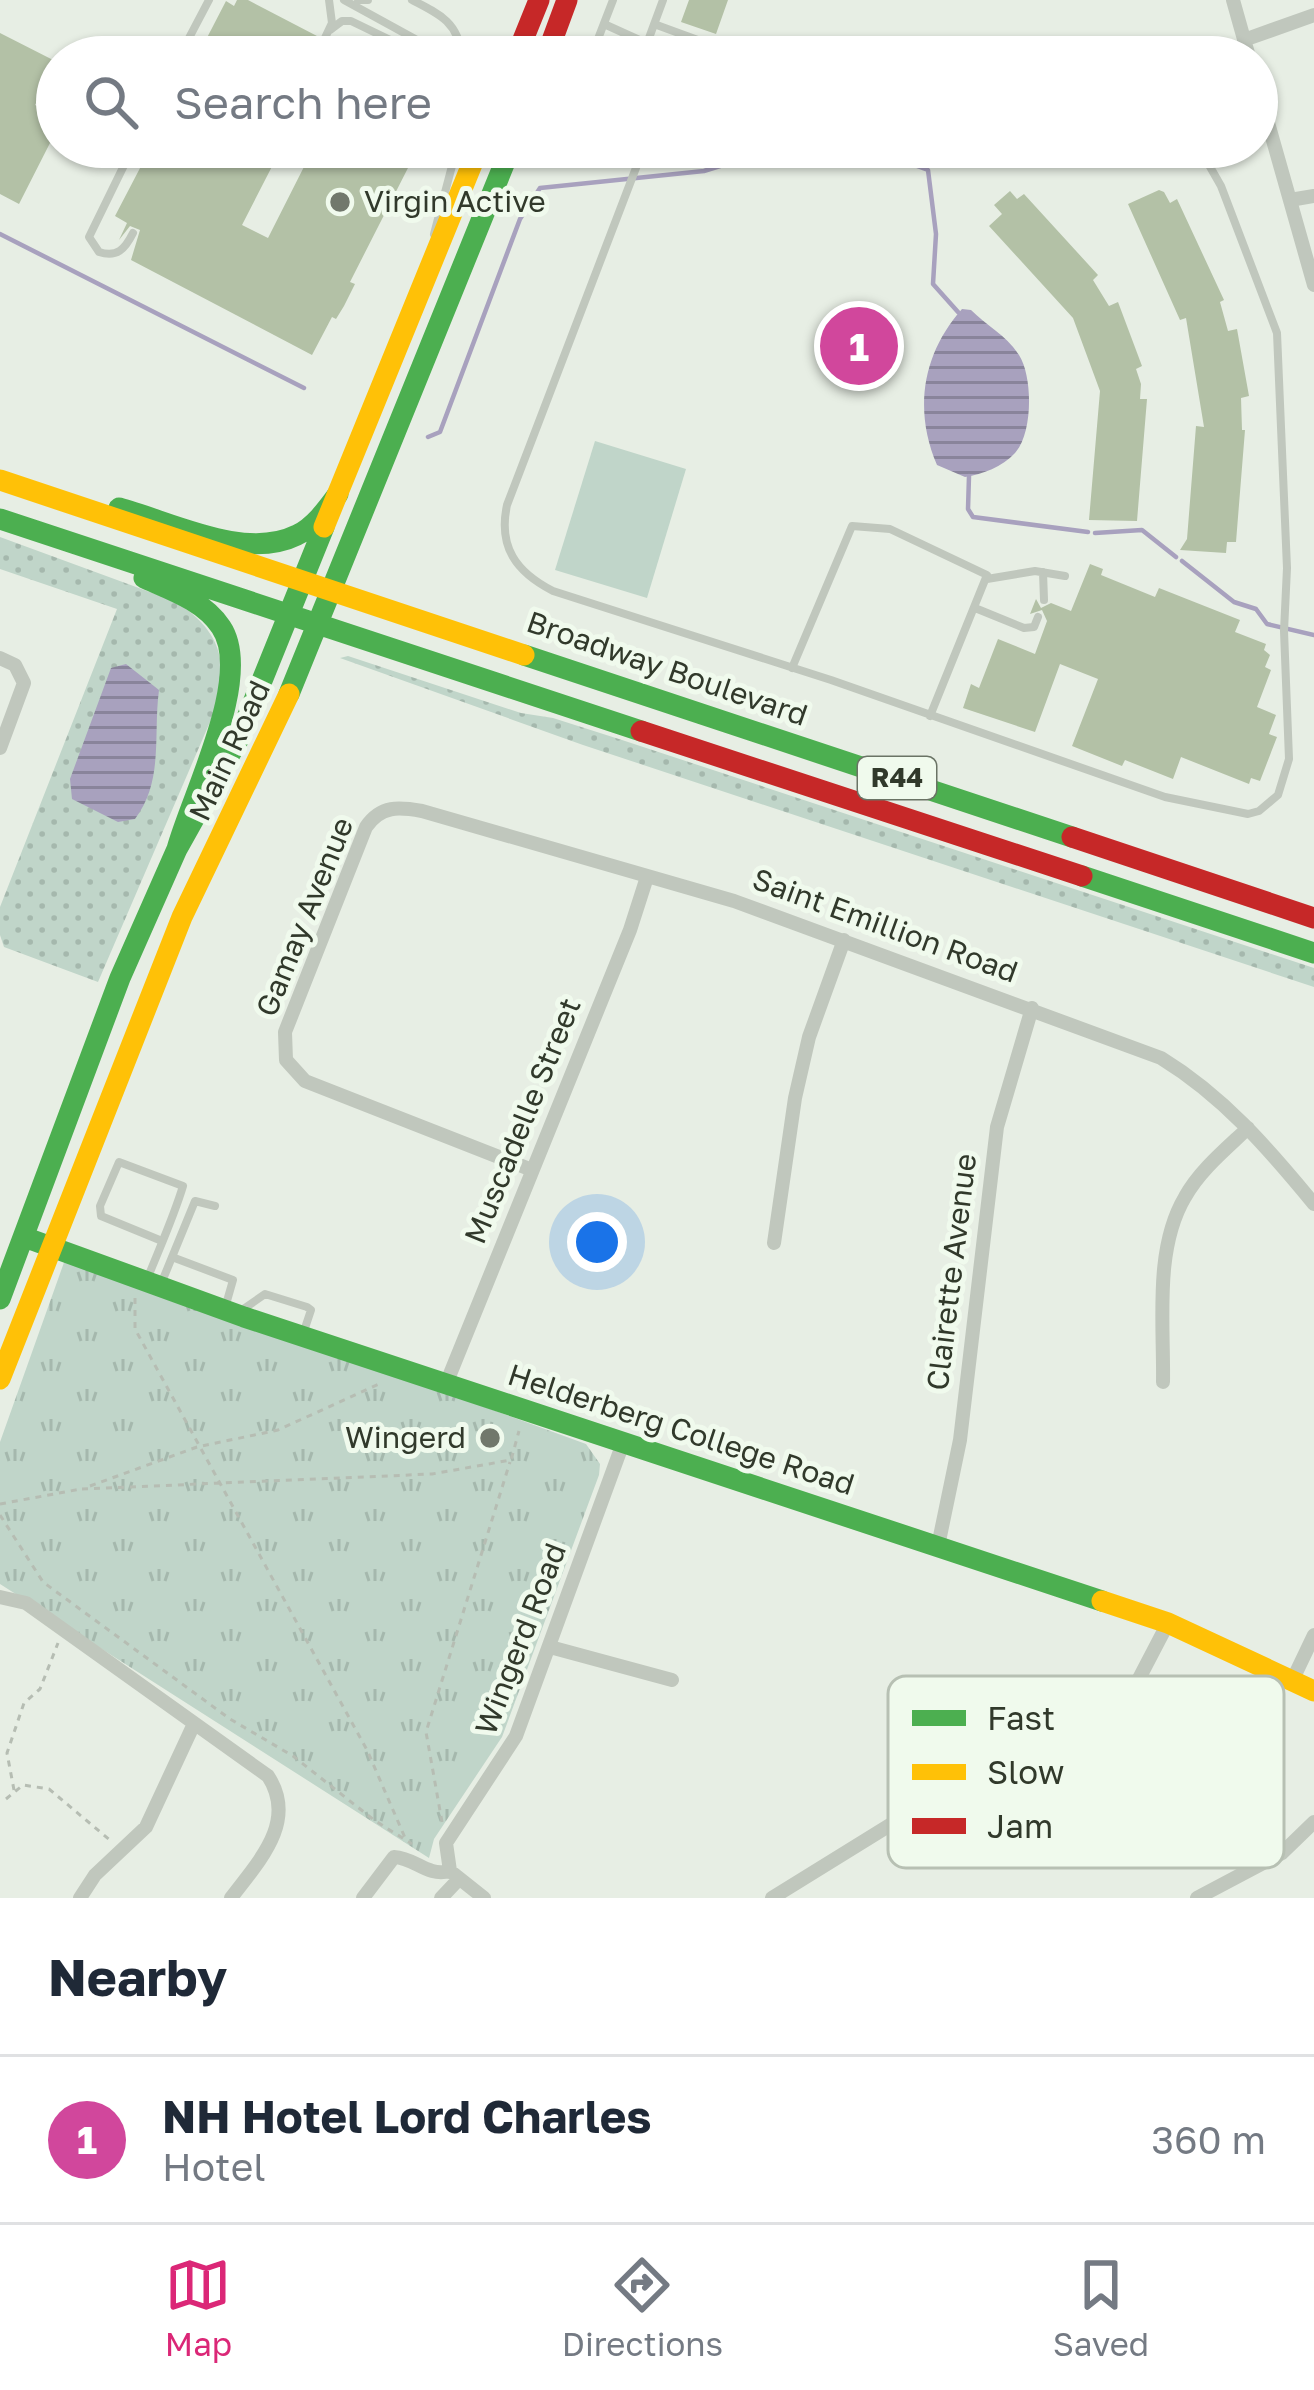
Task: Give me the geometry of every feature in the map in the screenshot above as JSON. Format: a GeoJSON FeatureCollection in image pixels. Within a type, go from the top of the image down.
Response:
{"type":"FeatureCollection","features":[{"type":"Feature","properties":{"kind":"main road"},"geometry":{"type":"LineString","coordinates":[[524,36],[539,0]]}},
{"type":"Feature","properties":{"kind":"main road"},"geometry":{"type":"LineString","coordinates":[[554,36],[567,0]]}},
{"type":"Feature","properties":{"kind":"main road","name":"Main Road"},"geometry":{"type":"LineString","coordinates":[[0,1299],[120,978],[177,849],[238,740],[471,168]]}},
{"type":"Feature","properties":{"kind":"main road","name":"Main Road"},"geometry":{"type":"LineString","coordinates":[[0,1379],[182,917],[274,732],[503,168]]}},
{"type":"Feature","properties":{"kind":"main road"},"geometry":{"type":"LineString","coordinates":[[7,482],[260,545],[286,541],[304,531],[338,494]]}},
{"type":"Feature","properties":{"kind":"main road","name":"Broadway Boulevard"},"geometry":{"type":"LineString","coordinates":[[7,482],[1314,918]]}},
{"type":"Feature","properties":{"kind":"main road"},"geometry":{"type":"LineString","coordinates":[[5,521],[186,595],[202,605],[226,637],[233,689],[177,849]]}},
{"type":"Feature","properties":{"kind":"main road","name":"R44"},"geometry":{"type":"LineString","coordinates":[[5,521],[1314,952]]}},
{"type":"Feature","properties":{"kind":"main road","name":"Helderberg College Road"},"geometry":{"type":"LineString","coordinates":[[24,1238],[303,1337],[1168,1623],[1314,1691]]}},
{"type":"Feature","properties":{"kind":"street"},"geometry":{"type":"LineString","coordinates":[[1233,0],[1243,36]]}},
{"type":"Feature","properties":{"kind":"street"},"geometry":{"type":"LineString","coordinates":[[1255,36],[1314,15]]}},
{"type":"Feature","properties":{"kind":"street"},"geometry":{"type":"LineString","coordinates":[[1278,158],[1314,285]]}},
{"type":"Feature","properties":{"kind":"street"},"geometry":{"type":"LineString","coordinates":[[1290,200],[1314,196]]}},
{"type":"Feature","properties":{"kind":"street"},"geometry":{"type":"LineString","coordinates":[[0,658],[15,664],[24,682],[0,748]]}},
{"type":"Feature","properties":{"kind":"street","name":"Saint Emillion Road"},"geometry":{"type":"LineString","coordinates":[[382,811],[422,812],[734,901],[1161,1058],[1196,1079],[1248,1128],[1314,1204]]}},
{"type":"Feature","properties":{"kind":"street","name":"Gamay Avenue"},"geometry":{"type":"LineString","coordinates":[[382,811],[366,827],[285,1032],[286,1060],[304,1081],[532,1170]]}},
{"type":"Feature","properties":{"kind":"street","name":"Muscadelle Street"},"geometry":{"type":"LineString","coordinates":[[446,1384],[630,930],[647,877]]}},
{"type":"Feature","properties":{"kind":"street"},"geometry":{"type":"LineString","coordinates":[[774,1243],[809,1037],[844,940]]}},
{"type":"Feature","properties":{"kind":"street","name":"Clairette Avenue"},"geometry":{"type":"LineString","coordinates":[[938,1546],[960,1440],[997,1127],[1033,1008]]}},
{"type":"Feature","properties":{"kind":"street"},"geometry":{"type":"LineString","coordinates":[[1163,1382],[1166,1264],[1178,1211],[1208,1167],[1248,1128]]}},
{"type":"Feature","properties":{"kind":"street","name":"Wingerd Road"},"geometry":{"type":"LineString","coordinates":[[446,1843],[516,1736],[623,1443]]}},
{"type":"Feature","properties":{"kind":"street"},"geometry":{"type":"LineString","coordinates":[[0,1597],[26,1603],[262,1770],[279,1798],[277,1829],[231,1898]]}},
{"type":"Feature","properties":{"kind":"street"},"geometry":{"type":"LineString","coordinates":[[1140,1676],[1168,1623]]}},
{"type":"Feature","properties":{"kind":"street"},"geometry":{"type":"LineString","coordinates":[[1293,1679],[1314,1635]]}},
{"type":"Feature","properties":{"kind":"street"},"geometry":{"type":"LineString","coordinates":[[550,1647],[672,1680]]}},
{"type":"Feature","properties":{"kind":"street"},"geometry":{"type":"LineString","coordinates":[[80,1898],[95,1875],[146,1827],[194,1726]]}},
{"type":"Feature","properties":{"kind":"street"},"geometry":{"type":"LineString","coordinates":[[1284,1851],[1314,1822]]}},
{"type":"Feature","properties":{"kind":"street"},"geometry":{"type":"LineString","coordinates":[[772,1898],[888,1825]]}},
{"type":"Feature","properties":{"kind":"street"},"geometry":{"type":"LineString","coordinates":[[441,1898],[452,1871],[446,1843]]}},
{"type":"Feature","properties":{"kind":"street"},"geometry":{"type":"LineString","coordinates":[[363,1898],[399,1856],[429,1873],[452,1871],[484,1898]]}},
{"type":"Feature","properties":{"kind":"street"},"geometry":{"type":"LineString","coordinates":[[1197,1898],[1254,1868]]}},
{"type":"Feature","properties":{"kind":"lane"},"geometry":{"type":"LineString","coordinates":[[190,36],[208,0]]}},
{"type":"Feature","properties":{"kind":"lane"},"geometry":{"type":"LineString","coordinates":[[329,0],[330,30]]}},
{"type":"Feature","properties":{"kind":"lane"},"geometry":{"type":"LineString","coordinates":[[344,0],[411,36]]}},
{"type":"Feature","properties":{"kind":"lane"},"geometry":{"type":"LineString","coordinates":[[358,0],[368,0]]}},
{"type":"Feature","properties":{"kind":"lane"},"geometry":{"type":"LineString","coordinates":[[412,0],[451,23],[459,36]]}},
{"type":"Feature","properties":{"kind":"lane"},"geometry":{"type":"LineString","coordinates":[[599,36],[613,0]]}},
{"type":"Feature","properties":{"kind":"lane"},"geometry":{"type":"LineString","coordinates":[[650,36],[663,0]]}},
{"type":"Feature","properties":{"kind":"lane"},"geometry":{"type":"LineString","coordinates":[[327,36],[341,22],[350,21],[382,36]]}},
{"type":"Feature","properties":{"kind":"lane"},"geometry":{"type":"LineString","coordinates":[[604,24],[631,36]]}},
{"type":"Feature","properties":{"kind":"lane"},"geometry":{"type":"LineString","coordinates":[[654,24],[687,36]]}},
{"type":"Feature","properties":{"kind":"lane"},"geometry":{"type":"LineString","coordinates":[[122,168],[89,237],[99,252],[112,255],[123,249],[133,233]]}},
{"type":"Feature","properties":{"kind":"lane"},"geometry":{"type":"LineString","coordinates":[[431,272],[437,213],[451,168]]}},
{"type":"Feature","properties":{"kind":"lane"},"geometry":{"type":"LineString","coordinates":[[636,168],[507,506],[506,542],[518,568],[553,591],[1165,797],[1236,814],[1268,805],[1286,777],[1287,568],[1274,322],[1211,168]]}},
{"type":"Feature","properties":{"kind":"lane"},"geometry":{"type":"LineString","coordinates":[[792,668],[852,526],[890,529],[982,570],[987,579]]}},
{"type":"Feature","properties":{"kind":"lane"},"geometry":{"type":"LineString","coordinates":[[987,579],[1043,572],[1066,576]]}},
{"type":"Feature","properties":{"kind":"lane"},"geometry":{"type":"LineString","coordinates":[[1043,572],[1044,600]]}},
{"type":"Feature","properties":{"kind":"lane"},"geometry":{"type":"LineString","coordinates":[[930,716],[987,579]]}},
{"type":"Feature","properties":{"kind":"lane"},"geometry":{"type":"LineString","coordinates":[[975,608],[1024,628],[1034,626],[1037,617]]}},
{"type":"Feature","properties":{"kind":"lane"},"geometry":{"type":"LineString","coordinates":[[147,1282],[183,1185],[119,1162],[102,1201],[101,1216],[162,1241]]}},
{"type":"Feature","properties":{"kind":"lane"},"geometry":{"type":"LineString","coordinates":[[147,1282],[172,1257],[195,1201],[215,1206]]}},
{"type":"Feature","properties":{"kind":"lane"},"geometry":{"type":"LineString","coordinates":[[172,1257],[233,1280],[230,1312]]}},
{"type":"Feature","properties":{"kind":"path"},"geometry":{"type":"LineString","coordinates":[[147,1282],[135,1329],[367,1750],[406,1840]]}},
{"type":"Feature","properties":{"kind":"path"},"geometry":{"type":"LineString","coordinates":[[82,1489],[197,1447],[278,1430],[403,1370]]}},
{"type":"Feature","properties":{"kind":"path"},"geometry":{"type":"LineString","coordinates":[[446,1843],[426,1732],[525,1410]]}},
{"type":"Feature","properties":{"kind":"path"},"geometry":{"type":"LineString","coordinates":[[0,1504],[82,1489],[432,1474],[511,1460]]}},
{"type":"Feature","properties":{"kind":"path"},"geometry":{"type":"LineString","coordinates":[[0,1515],[43,1582],[230,1720],[293,1756],[452,1871]]}},
{"type":"Feature","properties":{"kind":"path"},"geometry":{"type":"LineString","coordinates":[[14,1790],[8,1753],[24,1703],[40,1689],[64,1630]]}},
{"type":"Feature","properties":{"kind":"path"},"geometry":{"type":"LineString","coordinates":[[6,1799],[23,1785],[42,1785],[122,1850]]}},
{"type":"Feature","properties":{"kind":"green space"},"geometry":{"type":"Polygon","coordinates":[[[595,441],[686,469],[647,598],[555,570],[595,441]]]}},
{"type":"Feature","properties":{"kind":"green space"},"geometry":{"type":"Polygon","coordinates":[[[0,537],[177,602],[203,624],[220,661],[216,708],[98,982],[4,947],[0,907],[117,609],[0,569],[0,537]]]}},
{"type":"Feature","properties":{"kind":"green space"},"geometry":{"type":"Polygon","coordinates":[[[348,656],[521,713],[622,740],[1314,968],[1314,987],[583,745],[340,658],[348,656]]]}},
{"type":"Feature","properties":{"kind":"green space"},"geometry":{"type":"Polygon","coordinates":[[[67,1254],[586,1444],[600,1464],[502,1737],[434,1839],[429,1858],[0,1584],[0,1442],[67,1254]]]}},
{"type":"Feature","properties":{"kind":"shaded area"},"geometry":{"type":"Polygon","coordinates":[[[962,309],[971,310],[1019,355],[1029,405],[1025,432],[1015,453],[992,469],[965,477],[937,465],[924,403],[938,344],[962,309]]]}},
{"type":"Feature","properties":{"kind":"shaded area"},"geometry":{"type":"Polygon","coordinates":[[[126,664],[159,690],[156,757],[144,804],[135,819],[118,822],[72,799],[70,779],[111,668],[126,664]]]}},
{"type":"Feature","properties":{"kind":"building"},"geometry":{"type":"Polygon","coordinates":[[[237,0],[248,0],[317,36],[208,36],[226,1],[234,6],[237,0]]]}},
{"type":"Feature","properties":{"kind":"building"},"geometry":{"type":"Polygon","coordinates":[[[689,0],[728,0],[716,34],[681,22],[689,0]]]}},
{"type":"Feature","properties":{"kind":"building"},"geometry":{"type":"Polygon","coordinates":[[[0,33],[36,51],[37,168],[19,204],[0,194],[0,33]]]}},
{"type":"Feature","properties":{"kind":"building"},"geometry":{"type":"Polygon","coordinates":[[[140,168],[271,168],[242,225],[268,238],[303,168],[408,168],[350,282],[355,284],[344,306],[336,319],[332,317],[312,355],[131,260],[140,230],[130,226],[119,240],[127,223],[115,216],[140,168]]]}},
{"type":"Feature","properties":{"kind":"building"},"geometry":{"type":"Polygon","coordinates":[[[1159,190],[1170,203],[1177,199],[1224,300],[1220,302],[1228,331],[1237,329],[1249,396],[1241,398],[1245,430],[1236,542],[1227,542],[1226,553],[1180,550],[1187,539],[1196,426],[1204,427],[1186,318],[1180,320],[1128,204],[1159,190]]]}},
{"type":"Feature","properties":{"kind":"building"},"geometry":{"type":"Polygon","coordinates":[[[1010,191],[1017,199],[1024,194],[1098,275],[1093,280],[1109,306],[1118,302],[1142,366],[1136,369],[1140,399],[1147,399],[1137,521],[1089,520],[1100,391],[1073,318],[989,226],[1002,214],[994,205],[1010,191]]]}},
{"type":"Feature","properties":{"kind":"building"},"geometry":{"type":"Polygon","coordinates":[[[1090,564],[1103,569],[1101,575],[1155,597],[1159,588],[1240,620],[1235,632],[1266,644],[1264,650],[1270,655],[1265,667],[1271,670],[1257,707],[1276,715],[1269,734],[1277,737],[1260,781],[1251,778],[1249,784],[1181,757],[1173,779],[1072,746],[1098,679],[1060,664],[1035,732],[963,708],[971,684],[979,688],[998,639],[1035,654],[1047,621],[1042,610],[1030,614],[1036,599],[1041,608],[1051,603],[1071,611],[1090,564]]]}},
{"type":"Feature","properties":{"kind":"waterway"},"geometry":{"type":"LineString","coordinates":[[428,437],[440,432],[520,219],[540,188],[714,168]]}},
{"type":"Feature","properties":{"kind":"waterway"},"geometry":{"type":"LineString","coordinates":[[923,168],[928,170],[936,234],[933,284],[958,312]]}},
{"type":"Feature","properties":{"kind":"waterway"},"geometry":{"type":"LineString","coordinates":[[0,234],[304,388]]}},
{"type":"Feature","properties":{"kind":"waterway"},"geometry":{"type":"LineString","coordinates":[[969,476],[968,509],[973,517],[1088,532]]}},
{"type":"Feature","properties":{"kind":"waterway"},"geometry":{"type":"LineString","coordinates":[[1095,533],[1142,530],[1176,557]]}},
{"type":"Feature","properties":{"kind":"waterway"},"geometry":{"type":"LineString","coordinates":[[1182,561],[1234,602],[1256,609],[1267,624],[1314,635]]}},
{"type":"Feature","properties":{"kind":"traffic: fast"},"geometry":{"type":"LineString","coordinates":[[289,694],[502,168]]}},
{"type":"Feature","properties":{"kind":"traffic: fast"},"geometry":{"type":"LineString","coordinates":[[119,508],[208,536],[255,544],[303,532],[338,494]]}},
{"type":"Feature","properties":{"kind":"traffic: fast"},"geometry":{"type":"LineString","coordinates":[[0,519],[641,731]]}},
{"type":"Feature","properties":{"kind":"traffic: fast"},"geometry":{"type":"LineString","coordinates":[[0,1299],[120,978],[177,849],[238,740],[324,527]]}},
{"type":"Feature","properties":{"kind":"traffic: fast"},"geometry":{"type":"LineString","coordinates":[[144,578],[206,610],[221,627],[229,648],[226,704],[177,849]]}},
{"type":"Feature","properties":{"kind":"traffic: fast"},"geometry":{"type":"LineString","coordinates":[[524,655],[1072,837]]}},
{"type":"Feature","properties":{"kind":"traffic: fast"},"geometry":{"type":"LineString","coordinates":[[1082,876],[1314,953]]}},
{"type":"Feature","properties":{"kind":"traffic: fast"},"geometry":{"type":"LineString","coordinates":[[24,1237],[244,1317],[1102,1601]]}},
{"type":"Feature","properties":{"kind":"traffic: slow"},"geometry":{"type":"LineString","coordinates":[[324,527],[470,168]]}},
{"type":"Feature","properties":{"kind":"traffic: slow"},"geometry":{"type":"LineString","coordinates":[[0,480],[524,655]]}},
{"type":"Feature","properties":{"kind":"traffic: slow"},"geometry":{"type":"LineString","coordinates":[[0,1379],[182,917],[289,694]]}},
{"type":"Feature","properties":{"kind":"traffic: slow"},"geometry":{"type":"LineString","coordinates":[[1102,1601],[1168,1623],[1282,1676]]}},
{"type":"Feature","properties":{"kind":"traffic: slow"},"geometry":{"type":"LineString","coordinates":[[1284,1677],[1314,1691]]}},
{"type":"Feature","properties":{"kind":"traffic: jam"},"geometry":{"type":"LineString","coordinates":[[524,36],[539,0]]}},
{"type":"Feature","properties":{"kind":"traffic: jam"},"geometry":{"type":"LineString","coordinates":[[554,36],[567,0]]}},
{"type":"Feature","properties":{"kind":"traffic: jam"},"geometry":{"type":"LineString","coordinates":[[641,731],[1082,876]]}},
{"type":"Feature","properties":{"kind":"traffic: jam"},"geometry":{"type":"LineString","coordinates":[[1072,837],[1314,918]]}},
{"type":"Feature","properties":{"kind":"place","name":"Virgin Active"},"geometry":{"type":"Point","coordinates":[340,202]}},
{"type":"Feature","properties":{"kind":"place","name":"NH Hotel Lord Charles"},"geometry":{"type":"Point","coordinates":[859,346]}},
{"type":"Feature","properties":{"kind":"place","name":"Wingerd"},"geometry":{"type":"Point","coordinates":[490,1438]}}]}
